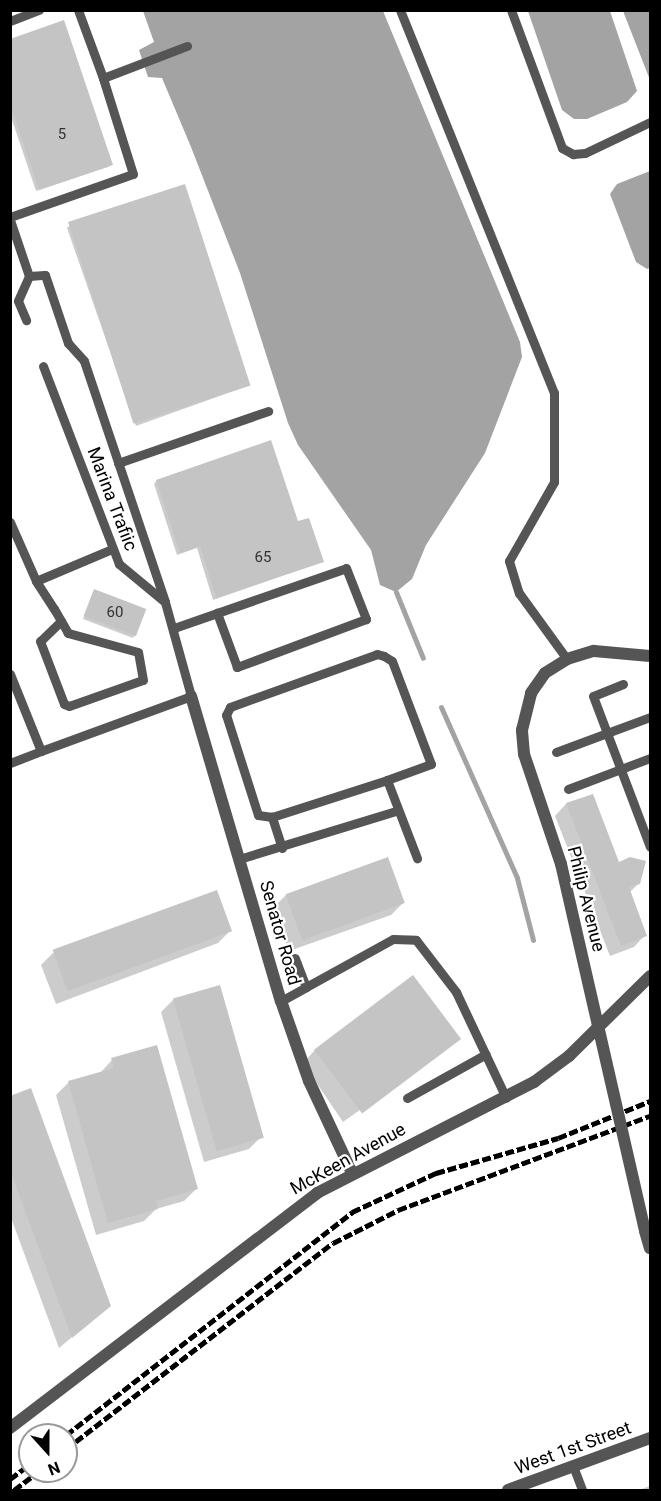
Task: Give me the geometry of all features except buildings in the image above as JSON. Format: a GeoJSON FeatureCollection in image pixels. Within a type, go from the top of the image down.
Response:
{"type":"FeatureCollection","features":[{"type":"Feature","properties":{"kind":"street","name":"Philip Avenue"},"geometry":{"type":"LineString","coordinates":[[651,656],[594,651],[567,659],[545,673],[531,693],[522,730],[528,771],[561,864],[645,1231],[651,1248]]}},
{"type":"Feature","properties":{"kind":"street","name":"Senator Road"},"geometry":{"type":"LineString","coordinates":[[191,696],[281,1001],[309,1081],[352,1173]]}},
{"type":"Feature","properties":{"kind":"street","name":"McKeen Avenue"},"geometry":{"type":"LineString","coordinates":[[10,1428],[274,1224],[352,1173],[506,1098],[557,1066],[651,976]]}},
{"type":"Feature","properties":{"kind":"street","name":"West 1st Street"},"geometry":{"type":"LineString","coordinates":[[508,1491],[651,1438]]}},
{"type":"Feature","properties":{"kind":"lane"},"geometry":{"type":"LineString","coordinates":[[10,21],[39,10]]}},
{"type":"Feature","properties":{"kind":"lane"},"geometry":{"type":"LineString","coordinates":[[26,320],[18,301],[29,276],[10,219],[133,174],[103,78],[78,10]]}},
{"type":"Feature","properties":{"kind":"lane"},"geometry":{"type":"LineString","coordinates":[[400,10],[554,393],[554,482],[509,561],[519,593],[567,659]]}},
{"type":"Feature","properties":{"kind":"lane"},"geometry":{"type":"LineString","coordinates":[[511,10],[562,148],[573,154],[585,153],[651,122]]}},
{"type":"Feature","properties":{"kind":"lane"},"geometry":{"type":"LineString","coordinates":[[103,78],[187,46]]}},
{"type":"Feature","properties":{"kind":"lane"},"geometry":{"type":"LineString","coordinates":[[10,763],[191,696],[174,628],[84,361],[68,344],[45,275],[29,276]]}},
{"type":"Feature","properties":{"kind":"lane","name":"Marina Trafiic"},"geometry":{"type":"LineString","coordinates":[[43,366],[112,549],[124,569],[165,602]]}},
{"type":"Feature","properties":{"kind":"lane"},"geometry":{"type":"LineString","coordinates":[[118,463],[268,411]]}},
{"type":"Feature","properties":{"kind":"lane"},"geometry":{"type":"LineString","coordinates":[[10,522],[36,581],[61,621],[68,633],[138,652],[143,680],[69,706],[61,699],[40,640],[61,621]]}},
{"type":"Feature","properties":{"kind":"lane"},"geometry":{"type":"LineString","coordinates":[[36,581],[112,549]]}},
{"type":"Feature","properties":{"kind":"lane"},"geometry":{"type":"LineString","coordinates":[[174,628],[217,613],[346,568],[366,619],[237,667],[217,613]]}},
{"type":"Feature","properties":{"kind":"lane"},"geometry":{"type":"LineString","coordinates":[[377,654],[392,661],[431,764],[387,780],[272,817],[258,814],[226,715],[230,707],[377,654]]}},
{"type":"Feature","properties":{"kind":"lane"},"geometry":{"type":"LineString","coordinates":[[10,674],[41,751]]}},
{"type":"Feature","properties":{"kind":"lane"},"geometry":{"type":"LineString","coordinates":[[623,684],[594,696],[651,847]]}},
{"type":"Feature","properties":{"kind":"lane"},"geometry":{"type":"LineString","coordinates":[[556,752],[651,717]]}},
{"type":"Feature","properties":{"kind":"lane"},"geometry":{"type":"LineString","coordinates":[[568,789],[651,758]]}},
{"type":"Feature","properties":{"kind":"lane"},"geometry":{"type":"LineString","coordinates":[[387,780],[396,811],[417,858]]}},
{"type":"Feature","properties":{"kind":"lane"},"geometry":{"type":"LineString","coordinates":[[239,860],[396,811]]}},
{"type":"Feature","properties":{"kind":"lane"},"geometry":{"type":"LineString","coordinates":[[639,817],[651,813]]}},
{"type":"Feature","properties":{"kind":"lane"},"geometry":{"type":"LineString","coordinates":[[272,817],[282,848]]}},
{"type":"Feature","properties":{"kind":"lane"},"geometry":{"type":"LineString","coordinates":[[281,1001],[393,939],[416,940],[456,992],[506,1098]]}},
{"type":"Feature","properties":{"kind":"lane"},"geometry":{"type":"LineString","coordinates":[[296,958],[306,987]]}},
{"type":"Feature","properties":{"kind":"lane"},"geometry":{"type":"LineString","coordinates":[[407,1098],[486,1054]]}},
{"type":"Feature","properties":{"kind":"lane"},"geometry":{"type":"LineString","coordinates":[[573,1466],[582,1491]]}},
{"type":"Feature","properties":{"kind":"shaded area"},"geometry":{"type":"Polygon","coordinates":[[[143,11],[383,11],[520,342],[522,357],[485,453],[426,545],[412,579],[396,592],[380,585],[371,550],[298,445],[288,423],[240,273],[191,147],[162,78],[148,77],[139,50],[154,42],[143,11]]]}},
{"type":"Feature","properties":{"kind":"shaded area"},"geometry":{"type":"Polygon","coordinates":[[[528,11],[610,11],[637,91],[627,102],[587,119],[574,119],[562,110],[528,11]]]}},
{"type":"Feature","properties":{"kind":"shaded area"},"geometry":{"type":"Polygon","coordinates":[[[623,11],[650,11],[650,80],[623,11]]]}},
{"type":"Feature","properties":{"kind":"shaded area"},"geometry":{"type":"Polygon","coordinates":[[[650,171],[650,268],[647,269],[636,262],[610,194],[617,184],[650,171]]]}},
{"type":"Feature","properties":{"kind":"waterway"},"geometry":{"type":"LineString","coordinates":[[396,592],[423,658]]}},
{"type":"Feature","properties":{"kind":"waterway"},"geometry":{"type":"LineString","coordinates":[[441,707],[517,878],[533,940]]}},
{"type":"Feature","properties":{"kind":"railway"},"geometry":{"type":"LineString","coordinates":[[78,1426],[352,1212],[436,1173],[558,1138],[650,1101]]}},
{"type":"Feature","properties":{"kind":"railway"},"geometry":{"type":"LineString","coordinates":[[78,1440],[333,1243],[398,1210],[650,1116]]}},
{"type":"Feature","properties":{"kind":"railway"},"geometry":{"type":"LineString","coordinates":[[10,1479],[18,1473]]}},
{"type":"Feature","properties":{"kind":"railway"},"geometry":{"type":"LineString","coordinates":[[14,1490],[23,1483]]}}]}
